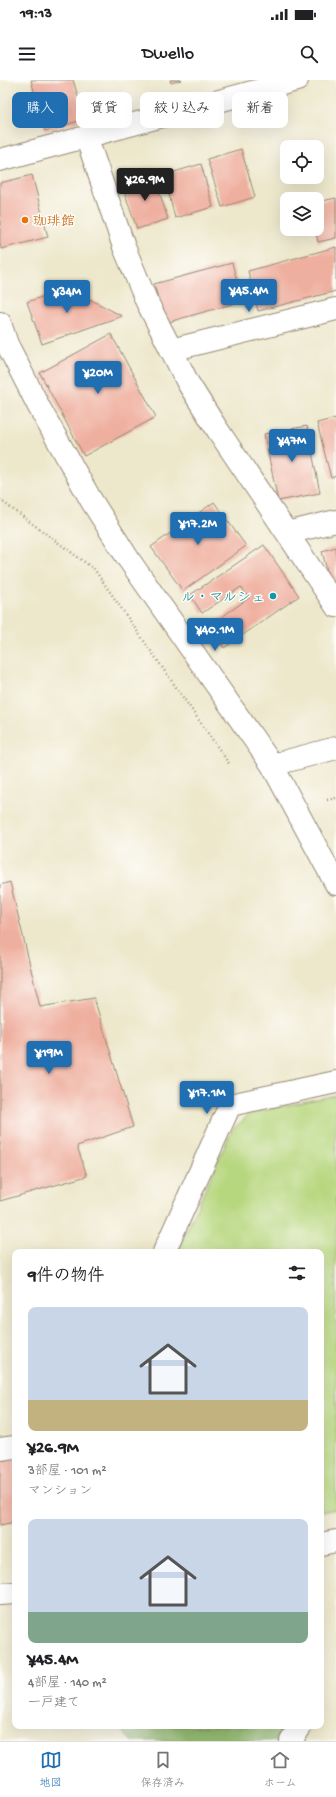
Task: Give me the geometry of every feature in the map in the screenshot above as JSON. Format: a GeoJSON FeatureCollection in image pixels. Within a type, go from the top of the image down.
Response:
{"type":"FeatureCollection","features":[{"type":"Feature","properties":{"kind":"street"},"geometry":{"type":"LineString","coordinates":[[0,160],[297,80]]}},
{"type":"Feature","properties":{"kind":"street"},"geometry":{"type":"LineString","coordinates":[[86,136],[124,247],[146,300],[188,383],[217,429],[336,606]]}},
{"type":"Feature","properties":{"kind":"street"},"geometry":{"type":"LineString","coordinates":[[171,350],[336,309]]}},
{"type":"Feature","properties":{"kind":"street"},"geometry":{"type":"LineString","coordinates":[[0,323],[7,344],[39,407],[90,500],[129,560],[272,765],[336,884]]}},
{"type":"Feature","properties":{"kind":"street"},"geometry":{"type":"LineString","coordinates":[[287,533],[336,521]]}},
{"type":"Feature","properties":{"kind":"street"},"geometry":{"type":"LineString","coordinates":[[272,765],[336,748]]}},
{"type":"Feature","properties":{"kind":"street"},"geometry":{"type":"LineString","coordinates":[[165,1249],[230,1105],[336,1082]]}},
{"type":"Feature","properties":{"kind":"street"},"geometry":{"type":"LineString","coordinates":[[0,1449],[12,1447]]}},
{"type":"Feature","properties":{"kind":"street"},"geometry":{"type":"LineString","coordinates":[[324,1544],[336,1542]]}},
{"type":"Feature","properties":{"kind":"street"},"geometry":{"type":"LineString","coordinates":[[0,1594],[12,1593]]}},
{"type":"Feature","properties":{"kind":"street"},"geometry":{"type":"LineString","coordinates":[[291,1741],[299,1729]]}},
{"type":"Feature","properties":{"kind":"path"},"geometry":{"type":"LineString","coordinates":[[0,500],[94,569],[230,765]]}},
{"type":"Feature","properties":{"kind":"path"},"geometry":{"type":"LineString","coordinates":[[327,800],[336,798]]}},
{"type":"Feature","properties":{"kind":"green space"},"geometry":{"type":"Polygon","coordinates":[[[336,1095],[336,1509],[324,1511],[324,1249],[178,1249],[232,1130],[251,1113],[336,1095]]]}},
{"type":"Feature","properties":{"kind":"green space"},"geometry":{"type":"Polygon","coordinates":[[[118,1729],[286,1729],[276,1741],[132,1741],[118,1729]]]}},
{"type":"Feature","properties":{"kind":"building"},"geometry":{"type":"Polygon","coordinates":[[[31,80],[73,80],[77,92],[76,122],[68,124],[68,92],[34,92],[31,80]]]}},
{"type":"Feature","properties":{"kind":"building"},"geometry":{"type":"Polygon","coordinates":[[[170,80],[181,80],[171,83],[170,80]]]}},
{"type":"Feature","properties":{"kind":"building"},"geometry":{"type":"Polygon","coordinates":[[[44,128],[55,128],[45,131],[44,128]]]}},
{"type":"Feature","properties":{"kind":"building"},"geometry":{"type":"Polygon","coordinates":[[[241,149],[255,197],[222,207],[207,159],[241,149]]]}},
{"type":"Feature","properties":{"kind":"building"},"geometry":{"type":"Polygon","coordinates":[[[201,164],[213,207],[175,218],[164,175],[201,164]]]}},
{"type":"Feature","properties":{"kind":"building"},"geometry":{"type":"Polygon","coordinates":[[[32,175],[48,237],[1,249],[0,183],[32,175]]]}},
{"type":"Feature","properties":{"kind":"building"},"geometry":{"type":"Polygon","coordinates":[[[154,175],[168,219],[137,229],[122,185],[154,175]]]}},
{"type":"Feature","properties":{"kind":"building"},"geometry":{"type":"Polygon","coordinates":[[[336,198],[336,238],[318,242],[317,236],[324,236],[324,201],[336,198]]]}},
{"type":"Feature","properties":{"kind":"building"},"geometry":{"type":"Polygon","coordinates":[[[336,247],[336,291],[258,311],[248,271],[336,247]]]}},
{"type":"Feature","properties":{"kind":"building"},"geometry":{"type":"Polygon","coordinates":[[[232,263],[243,301],[165,323],[154,284],[232,263]]]}},
{"type":"Feature","properties":{"kind":"building"},"geometry":{"type":"Polygon","coordinates":[[[68,288],[122,316],[42,344],[27,302],[68,288]]]}},
{"type":"Feature","properties":{"kind":"building"},"geometry":{"type":"Polygon","coordinates":[[[111,334],[156,417],[84,456],[40,373],[111,334]]]}},
{"type":"Feature","properties":{"kind":"building"},"geometry":{"type":"Polygon","coordinates":[[[336,418],[336,476],[331,478],[317,423],[336,418]]]}},
{"type":"Feature","properties":{"kind":"building"},"geometry":{"type":"Polygon","coordinates":[[[307,426],[320,493],[278,501],[264,434],[307,426]]]}},
{"type":"Feature","properties":{"kind":"building"},"geometry":{"type":"Polygon","coordinates":[[[214,502],[246,546],[183,591],[151,547],[214,502]]]}},
{"type":"Feature","properties":{"kind":"building","name":"ル・マルシェ"},"geometry":{"type":"Polygon","coordinates":[[[264,545],[299,596],[224,648],[209,626],[249,598],[241,587],[202,613],[190,595],[264,545]]]}},
{"type":"Feature","properties":{"kind":"building"},"geometry":{"type":"Polygon","coordinates":[[[336,547],[336,584],[331,586],[322,551],[336,547]]]}},
{"type":"Feature","properties":{"kind":"building"},"geometry":{"type":"Polygon","coordinates":[[[10,882],[40,1007],[94,998],[133,1127],[77,1146],[87,1176],[0,1201],[0,885],[10,882]]]}},
{"type":"Feature","properties":{"kind":"building"},"geometry":{"type":"Polygon","coordinates":[[[12,1459],[12,1523],[0,1525],[0,1461],[12,1459]]]}},
{"type":"Feature","properties":{"kind":"place","name":"珈琲館"},"geometry":{"type":"Point","coordinates":[25,220]}},
{"type":"Feature","properties":{"kind":"place","name":"ル・マルシェ"},"geometry":{"type":"Point","coordinates":[273,596]}}]}
